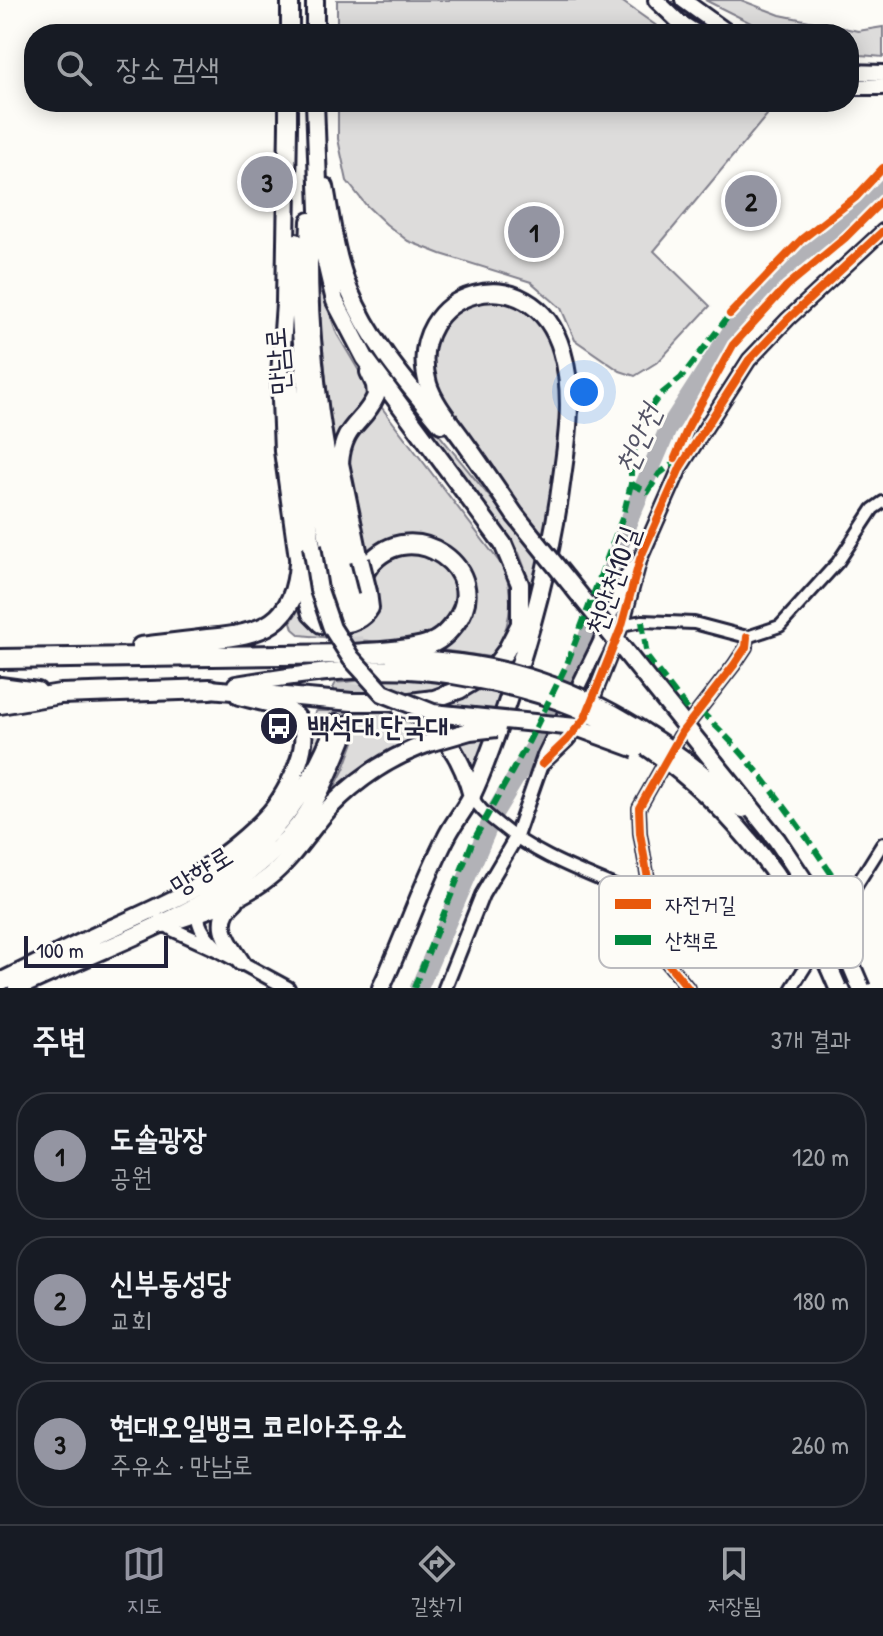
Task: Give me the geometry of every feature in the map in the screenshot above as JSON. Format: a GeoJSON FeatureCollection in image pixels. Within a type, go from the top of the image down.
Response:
{"type":"FeatureCollection","features":[{"type":"Feature","properties":{"kind":"highway"},"geometry":{"type":"LineString","coordinates":[[0,659],[353,654],[428,645],[445,635],[459,618],[464,603],[464,585],[458,570],[439,550],[422,545],[396,546],[369,565],[348,612]]}},
{"type":"Feature","properties":{"kind":"highway"},"geometry":{"type":"LineString","coordinates":[[0,646],[50,658],[237,636],[264,629],[275,622],[289,603],[295,591],[299,563]]}},
{"type":"Feature","properties":{"kind":"highway"},"geometry":{"type":"LineString","coordinates":[[0,687],[60,694]]}},
{"type":"Feature","properties":{"kind":"highway"},"geometry":{"type":"LineString","coordinates":[[0,704],[60,694],[210,689]]}},
{"type":"Feature","properties":{"kind":"main road"},"geometry":{"type":"LineString","coordinates":[[290,0],[290,24]]}},
{"type":"Feature","properties":{"kind":"main road"},"geometry":{"type":"LineString","coordinates":[[315,0],[315,24]]}},
{"type":"Feature","properties":{"kind":"main road"},"geometry":{"type":"LineString","coordinates":[[641,0],[682,24]]}},
{"type":"Feature","properties":{"kind":"main road"},"geometry":{"type":"LineString","coordinates":[[656,0],[679,22]]}},
{"type":"Feature","properties":{"kind":"main road"},"geometry":{"type":"LineString","coordinates":[[683,0],[716,24]]}},
{"type":"Feature","properties":{"kind":"main road"},"geometry":{"type":"LineString","coordinates":[[859,72],[883,73]]}},
{"type":"Feature","properties":{"kind":"main road"},"geometry":{"type":"LineString","coordinates":[[859,87],[883,87]]}},
{"type":"Feature","properties":{"kind":"main road","name":"만남로"},"geometry":{"type":"LineString","coordinates":[[288,112],[296,214],[299,325],[306,398],[322,513],[348,612]]}},
{"type":"Feature","properties":{"kind":"main road"},"geometry":{"type":"LineString","coordinates":[[288,125],[285,303],[280,375],[282,427],[299,563],[311,614],[321,624],[347,624],[362,619],[370,608],[340,463],[341,446],[347,433],[374,401],[377,391],[335,301],[320,237],[315,112]]}},
{"type":"Feature","properties":{"kind":"main road","name":"만남로"},"geometry":{"type":"LineString","coordinates":[[315,112],[309,228],[311,319],[322,429],[347,559],[348,612]]}},
{"type":"Feature","properties":{"kind":"main road"},"geometry":{"type":"LineString","coordinates":[[316,112],[329,207],[349,290],[389,361],[777,840],[801,876]]}},
{"type":"Feature","properties":{"kind":"main road"},"geometry":{"type":"LineString","coordinates":[[381,988],[446,836],[476,802],[528,642],[557,512],[567,444],[569,397],[562,351],[550,322],[534,304],[499,291],[465,298],[433,325],[428,336],[425,371],[434,397],[515,515]]}},
{"type":"Feature","properties":{"kind":"main road"},"geometry":{"type":"LineString","coordinates":[[285,303],[290,385],[319,590],[332,628],[351,658],[383,693],[433,713],[560,724],[589,730],[635,749]]}},
{"type":"Feature","properties":{"kind":"main road"},"geometry":{"type":"LineString","coordinates":[[210,689],[376,702],[434,699],[459,690],[487,674],[513,639],[520,624],[522,597],[512,561],[503,544],[374,370],[348,328]]}},
{"type":"Feature","properties":{"kind":"main road"},"geometry":{"type":"LineString","coordinates":[[353,654],[456,669],[524,689],[587,713],[618,729],[664,757],[727,817],[778,876]]}},
{"type":"Feature","properties":{"kind":"main road"},"geometry":{"type":"LineString","coordinates":[[210,689],[351,671],[456,669],[480,665],[543,684],[621,715],[711,780],[777,840]]}},
{"type":"Feature","properties":{"kind":"main road"},"geometry":{"type":"LineString","coordinates":[[109,929],[143,905],[192,878],[248,833],[270,813],[283,795],[301,755],[303,730],[294,714],[210,689]]}},
{"type":"Feature","properties":{"kind":"main road"},"geometry":{"type":"LineString","coordinates":[[376,702],[411,710],[440,731],[456,755],[476,802]]}},
{"type":"Feature","properties":{"kind":"main road","name":"망향로"},"geometry":{"type":"LineString","coordinates":[[0,982],[109,929],[158,917],[241,858],[271,832],[297,798],[342,723],[319,794],[300,823],[273,853],[225,887],[17,988]]}},
{"type":"Feature","properties":{"kind":"main road"},"geometry":{"type":"LineString","coordinates":[[241,962],[223,934],[222,918],[226,909],[291,857],[328,809],[400,754],[470,731],[512,727],[580,735],[664,757]]}},
{"type":"Feature","properties":{"kind":"main road"},"geometry":{"type":"LineString","coordinates":[[461,816],[462,770]]}},
{"type":"Feature","properties":{"kind":"main road"},"geometry":{"type":"LineString","coordinates":[[158,917],[198,913],[250,890]]}},
{"type":"Feature","properties":{"kind":"main road"},"geometry":{"type":"LineString","coordinates":[[829,968],[838,988]]}},
{"type":"Feature","properties":{"kind":"main road"},"geometry":{"type":"LineString","coordinates":[[852,968],[861,988]]}},
{"type":"Feature","properties":{"kind":"street","name":"천안천10길"},"geometry":{"type":"LineString","coordinates":[[542,764],[585,718],[622,625],[640,559],[681,466],[749,360],[788,319],[883,231]]}},
{"type":"Feature","properties":{"kind":"street"},"geometry":{"type":"LineString","coordinates":[[648,876],[639,808],[664,757],[734,665],[746,647],[747,637],[780,626],[838,562],[873,509],[883,502]]}},
{"type":"Feature","properties":{"kind":"street","name":"천안천10길"},"geometry":{"type":"LineString","coordinates":[[445,988],[482,895],[512,836],[544,756],[599,644],[627,575],[640,559]]}},
{"type":"Feature","properties":{"kind":"street","name":"천안천10길"},"geometry":{"type":"LineString","coordinates":[[622,625],[642,621],[694,623],[747,637]]}},
{"type":"Feature","properties":{"kind":"street"},"geometry":{"type":"LineString","coordinates":[[476,802],[512,836],[548,858],[599,880]]}},
{"type":"Feature","properties":{"kind":"street"},"geometry":{"type":"LineString","coordinates":[[862,876],[883,843]]}},
{"type":"Feature","properties":{"kind":"street"},"geometry":{"type":"LineString","coordinates":[[218,950],[199,925],[198,913],[202,905],[225,887]]}},
{"type":"Feature","properties":{"kind":"street"},"geometry":{"type":"LineString","coordinates":[[158,917],[288,988]]}},
{"type":"Feature","properties":{"kind":"street"},"geometry":{"type":"LineString","coordinates":[[672,968],[688,988]]}},
{"type":"Feature","properties":{"kind":"street"},"geometry":{"type":"LineString","coordinates":[[792,988],[805,968]]}},
{"type":"Feature","properties":{"kind":"shaded area"},"geometry":{"type":"Polygon","coordinates":[[[337,0],[620,0],[654,24],[337,24],[337,0]]]}},
{"type":"Feature","properties":{"kind":"shaded area"},"geometry":{"type":"Polygon","coordinates":[[[705,0],[741,0],[780,15],[824,24],[753,24],[705,0]]]}},
{"type":"Feature","properties":{"kind":"shaded area"},"geometry":{"type":"Polygon","coordinates":[[[883,27],[883,57],[859,55],[859,31],[883,27]]]}},
{"type":"Feature","properties":{"kind":"shaded area"},"geometry":{"type":"Polygon","coordinates":[[[338,112],[767,112],[767,115],[654,251],[710,306],[659,361],[635,376],[620,371],[575,340],[561,308],[531,282],[408,241],[386,224],[347,181],[338,139],[338,112]]]}},
{"type":"Feature","properties":{"kind":"shaded area"},"geometry":{"type":"Polygon","coordinates":[[[320,286],[337,334],[371,391],[334,457],[317,291],[320,286]]]}},
{"type":"Feature","properties":{"kind":"shaded area"},"geometry":{"type":"Polygon","coordinates":[[[497,299],[519,304],[537,317],[558,367],[560,407],[552,502],[531,602],[519,553],[383,374],[355,324],[385,368],[514,527],[440,401],[429,360],[441,328],[464,304],[497,299]]]}},
{"type":"Feature","properties":{"kind":"shaded area"},"geometry":{"type":"Polygon","coordinates":[[[379,404],[504,568],[509,591],[509,615],[503,637],[490,657],[434,649],[470,612],[447,547],[369,556],[360,544],[346,463],[348,444],[379,404]]]}},
{"type":"Feature","properties":{"kind":"shaded area"},"geometry":{"type":"Polygon","coordinates":[[[423,552],[447,570],[457,590],[456,605],[450,617],[430,636],[414,641],[382,642],[300,635],[293,629],[291,622],[302,604],[376,593],[373,578],[383,565],[406,553],[423,552]]]}},
{"type":"Feature","properties":{"kind":"shaded area"},"geometry":{"type":"Polygon","coordinates":[[[519,648],[474,780],[458,742],[433,703],[508,660],[519,648]]]}},
{"type":"Feature","properties":{"kind":"shaded area"},"geometry":{"type":"Polygon","coordinates":[[[384,678],[457,683],[427,691],[397,694],[337,692],[333,688],[336,683],[384,678]]]}},
{"type":"Feature","properties":{"kind":"shaded area"},"geometry":{"type":"Polygon","coordinates":[[[317,711],[382,711],[407,716],[431,733],[415,740],[325,806],[344,769],[361,723],[334,716],[328,718],[315,752],[291,794],[311,744],[307,721],[317,711]]]}},
{"type":"Feature","properties":{"kind":"waterway","name":"천안천"},"geometry":{"type":"LineString","coordinates":[[419,988],[495,812],[539,739],[578,663],[629,520],[668,429],[741,316],[883,183]]}},
{"type":"Feature","properties":{"kind":"tunnel"},"geometry":{"type":"LineString","coordinates":[[349,724],[357,674],[354,612]]}},
{"type":"Feature","properties":{"kind":"tunnel"},"geometry":{"type":"LineString","coordinates":[[336,723],[344,685],[345,657]]}},
{"type":"Feature","properties":{"kind":"marked path"},"geometry":{"type":"LineString","coordinates":[[414,988],[472,843],[529,741],[567,664],[623,516],[631,484],[636,441],[645,415],[660,395],[681,378],[730,314],[735,317]]}},
{"type":"Feature","properties":{"kind":"marked path"},"geometry":{"type":"LineString","coordinates":[[631,484],[648,492],[659,474],[675,462],[681,466]]}},
{"type":"Feature","properties":{"kind":"marked path"},"geometry":{"type":"LineString","coordinates":[[642,621],[647,657],[694,718]]}},
{"type":"Feature","properties":{"kind":"marked path"},"geometry":{"type":"LineString","coordinates":[[700,711],[761,776],[832,876]]}},
{"type":"Feature","properties":{"kind":"cycle path"},"geometry":{"type":"LineString","coordinates":[[730,314],[802,239],[856,197],[883,168]]}},
{"type":"Feature","properties":{"kind":"cycle path"},"geometry":{"type":"LineString","coordinates":[[675,458],[689,425],[733,345],[787,286],[845,238],[883,200]]}},
{"type":"Feature","properties":{"kind":"cycle path"},"geometry":{"type":"LineString","coordinates":[[542,764],[585,718],[622,625],[640,559],[681,466],[749,360],[788,319],[883,231]]}},
{"type":"Feature","properties":{"kind":"cycle path"},"geometry":{"type":"LineString","coordinates":[[648,876],[639,808],[682,732],[746,647],[747,637]]}},
{"type":"Feature","properties":{"kind":"cycle path"},"geometry":{"type":"LineString","coordinates":[[672,968],[688,988]]}},
{"type":"Feature","properties":{"kind":"place","name":"현대오일뱅크 코리아주유소"},"geometry":{"type":"Point","coordinates":[267,182]}},
{"type":"Feature","properties":{"kind":"place","name":"신부동성당"},"geometry":{"type":"Point","coordinates":[751,201]}},
{"type":"Feature","properties":{"kind":"place","name":"도솔광장"},"geometry":{"type":"Point","coordinates":[534,232]}},
{"type":"Feature","properties":{"kind":"place","name":"백석대.단국대"},"geometry":{"type":"Point","coordinates":[279,726]}}]}
